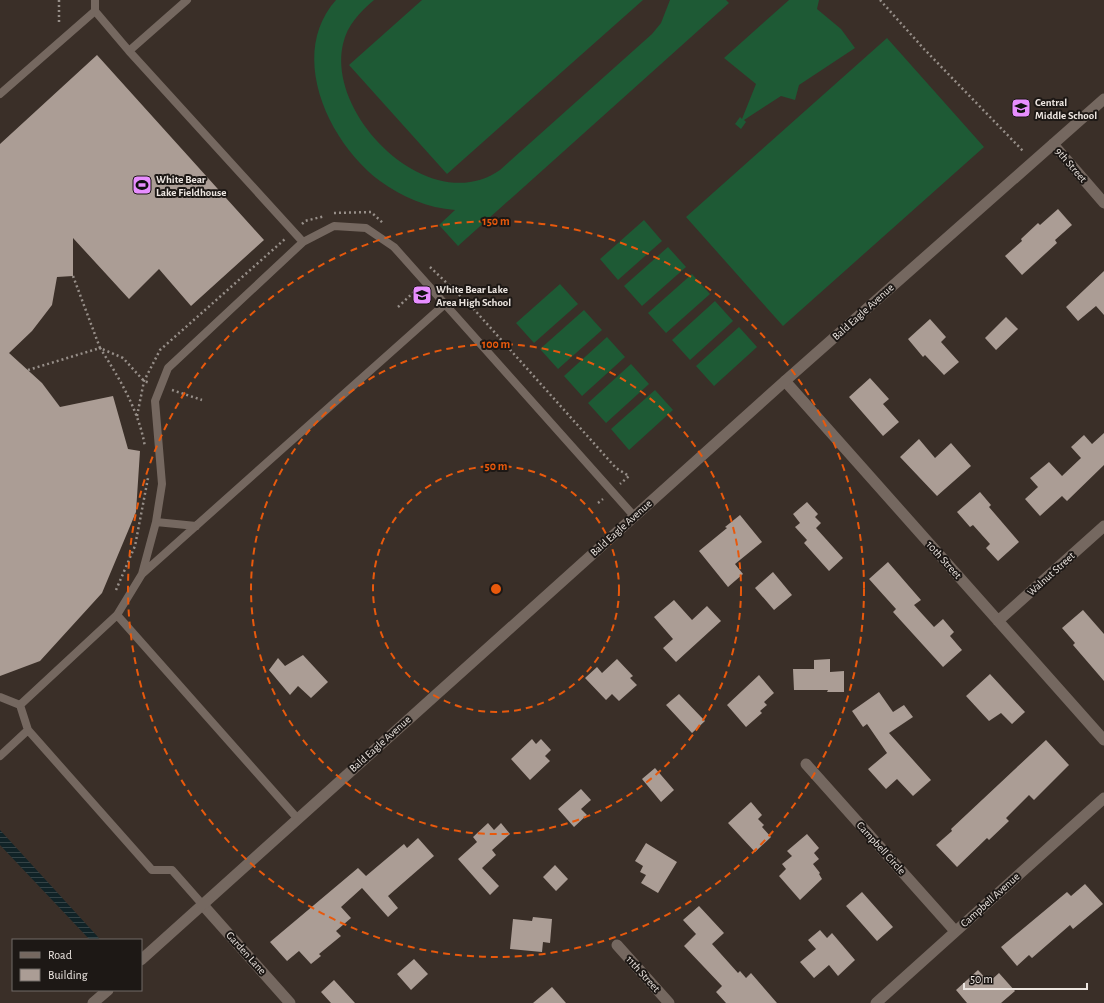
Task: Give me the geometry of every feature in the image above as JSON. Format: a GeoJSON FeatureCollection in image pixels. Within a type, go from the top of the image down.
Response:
{"type":"FeatureCollection","features":[{"type":"Feature","properties":{"kind":"street","name":"Bald Eagle Avenue"},"geometry":{"type":"LineString","coordinates":[[142,959],[634,516],[1104,99]]}},
{"type":"Feature","properties":{"kind":"street","name":"9th Street"},"geometry":{"type":"LineString","coordinates":[[1053,144],[1104,203]]}},
{"type":"Feature","properties":{"kind":"street","name":"10th Street"},"geometry":{"type":"LineString","coordinates":[[785,381],[1104,740]]}},
{"type":"Feature","properties":{"kind":"street","name":"Walnut Street"},"geometry":{"type":"LineString","coordinates":[[998,621],[1104,526]]}},
{"type":"Feature","properties":{"kind":"street","name":"Campbell Circle"},"geometry":{"type":"LineString","coordinates":[[806,764],[955,931]]}},
{"type":"Feature","properties":{"kind":"street","name":"Campbell Avenue"},"geometry":{"type":"LineString","coordinates":[[876,1003],[1104,798]]}},
{"type":"Feature","properties":{"kind":"street","name":"Garden Lane"},"geometry":{"type":"LineString","coordinates":[[202,904],[290,1003]]}},
{"type":"Feature","properties":{"kind":"street","name":"11th Street"},"geometry":{"type":"LineString","coordinates":[[617,945],[668,1003]]}},
{"type":"Feature","properties":{"kind":"street"},"geometry":{"type":"LineString","coordinates":[[93,1003],[107,991]]}},
{"type":"Feature","properties":{"kind":"lane"},"geometry":{"type":"LineString","coordinates":[[95,0],[95,11],[129,51],[303,242]]}},
{"type":"Feature","properties":{"kind":"lane"},"geometry":{"type":"LineString","coordinates":[[129,51],[187,0]]}},
{"type":"Feature","properties":{"kind":"lane"},"geometry":{"type":"LineString","coordinates":[[0,94],[95,11]]}},
{"type":"Feature","properties":{"kind":"lane"},"geometry":{"type":"LineString","coordinates":[[20,704],[117,615],[142,574],[156,522],[162,484],[155,401],[168,368],[303,242],[334,226],[366,228],[394,247],[634,516]]}},
{"type":"Feature","properties":{"kind":"lane"},"geometry":{"type":"LineString","coordinates":[[142,574],[445,304]]}},
{"type":"Feature","properties":{"kind":"lane"},"geometry":{"type":"LineString","coordinates":[[156,522],[196,526]]}},
{"type":"Feature","properties":{"kind":"lane"},"geometry":{"type":"LineString","coordinates":[[117,615],[297,818]]}},
{"type":"Feature","properties":{"kind":"lane"},"geometry":{"type":"LineString","coordinates":[[0,697],[20,704]]}},
{"type":"Feature","properties":{"kind":"lane"},"geometry":{"type":"LineString","coordinates":[[20,704],[28,730],[152,870],[172,870],[202,904]]}},
{"type":"Feature","properties":{"kind":"lane"},"geometry":{"type":"LineString","coordinates":[[0,756],[28,730]]}},
{"type":"Feature","properties":{"kind":"path"},"geometry":{"type":"LineString","coordinates":[[59,0],[59,24]]}},
{"type":"Feature","properties":{"kind":"path"},"geometry":{"type":"LineString","coordinates":[[880,0],[924,49],[1018,146],[1034,160]]}},
{"type":"Feature","properties":{"kind":"path"},"geometry":{"type":"LineString","coordinates":[[137,416],[144,381],[160,350],[305,221],[339,212],[371,212],[387,227]]}},
{"type":"Feature","properties":{"kind":"path"},"geometry":{"type":"LineString","coordinates":[[425,262],[471,306],[616,468],[629,476]]}},
{"type":"Feature","properties":{"kind":"path"},"geometry":{"type":"LineString","coordinates":[[73,276],[100,348],[122,382],[137,416],[146,448]]}},
{"type":"Feature","properties":{"kind":"path"},"geometry":{"type":"LineString","coordinates":[[28,370],[100,348],[123,358],[144,381]]}},
{"type":"Feature","properties":{"kind":"path"},"geometry":{"type":"LineString","coordinates":[[115,594],[135,546],[148,477]]}},
{"type":"Feature","properties":{"kind":"green space"},"geometry":{"type":"Polygon","coordinates":[[[336,0],[374,0],[355,19],[345,37],[343,44],[342,72],[351,101],[367,129],[389,153],[416,171],[444,181],[473,182],[500,170],[652,34],[661,23],[670,0],[726,0],[729,3],[458,246],[439,225],[455,210],[435,207],[416,201],[388,187],[361,165],[331,122],[320,97],[315,71],[315,46],[322,22],[336,0]]]}},
{"type":"Feature","properties":{"kind":"green space"},"geometry":{"type":"Polygon","coordinates":[[[422,0],[643,0],[447,174],[349,65],[422,0]]]}},
{"type":"Feature","properties":{"kind":"green space"},"geometry":{"type":"Polygon","coordinates":[[[789,0],[819,0],[817,9],[841,29],[855,48],[799,85],[795,100],[781,96],[744,120],[746,122],[741,129],[735,124],[740,117],[742,119],[756,84],[724,58],[789,0]]]}},
{"type":"Feature","properties":{"kind":"green space"},"geometry":{"type":"Polygon","coordinates":[[[887,38],[984,147],[783,326],[686,217],[887,38]]]}},
{"type":"Feature","properties":{"kind":"green space"},"geometry":{"type":"Polygon","coordinates":[[[644,220],[662,241],[618,280],[600,259],[644,220]]]}},
{"type":"Feature","properties":{"kind":"green space"},"geometry":{"type":"Polygon","coordinates":[[[668,247],[686,267],[642,306],[624,286],[668,247]]]}},
{"type":"Feature","properties":{"kind":"green space"},"geometry":{"type":"Polygon","coordinates":[[[692,274],[710,294],[666,333],[648,313],[692,274]]]}},
{"type":"Feature","properties":{"kind":"green space"},"geometry":{"type":"Polygon","coordinates":[[[560,284],[578,304],[534,343],[516,323],[560,284]]]}},
{"type":"Feature","properties":{"kind":"green space"},"geometry":{"type":"Polygon","coordinates":[[[715,301],[733,321],[690,360],[672,340],[715,301]]]}},
{"type":"Feature","properties":{"kind":"green space"},"geometry":{"type":"Polygon","coordinates":[[[584,310],[602,330],[558,369],[540,349],[584,310]]]}},
{"type":"Feature","properties":{"kind":"green space"},"geometry":{"type":"Polygon","coordinates":[[[739,327],[757,347],[714,386],[696,366],[739,327]]]}},
{"type":"Feature","properties":{"kind":"green space"},"geometry":{"type":"Polygon","coordinates":[[[607,337],[625,357],[582,396],[564,376],[607,337]]]}},
{"type":"Feature","properties":{"kind":"green space"},"geometry":{"type":"Polygon","coordinates":[[[631,364],[649,384],[606,423],[588,403],[631,364]]]}},
{"type":"Feature","properties":{"kind":"green space"},"geometry":{"type":"Polygon","coordinates":[[[655,390],[673,410],[629,450],[611,429],[655,390]]]}},
{"type":"Feature","properties":{"kind":"shaded area"},"geometry":{"type":"Polygon","coordinates":[[[0,830],[99,939],[89,939],[0,845],[0,830]]]}},
{"type":"Feature","properties":{"kind":"building"},"geometry":{"type":"Polygon","coordinates":[[[97,55],[264,240],[191,306],[159,269],[129,299],[73,238],[73,276],[57,277],[52,305],[32,331],[9,353],[42,383],[60,407],[113,396],[128,449],[140,451],[136,512],[102,593],[40,661],[0,676],[0,144],[97,55]]]}},
{"type":"Feature","properties":{"kind":"building"},"geometry":{"type":"Polygon","coordinates":[[[1058,209],[1072,225],[1055,240],[1057,243],[1022,275],[1005,256],[1022,241],[1021,239],[1038,223],[1040,225],[1058,209]]]}},
{"type":"Feature","properties":{"kind":"building"},"geometry":{"type":"Polygon","coordinates":[[[1104,271],[1104,315],[1096,306],[1078,321],[1066,307],[1104,271]]]}},
{"type":"Feature","properties":{"kind":"building"},"geometry":{"type":"Polygon","coordinates":[[[1006,317],[1018,329],[996,350],[985,338],[1006,317]]]}},
{"type":"Feature","properties":{"kind":"building"},"geometry":{"type":"Polygon","coordinates":[[[930,319],[946,337],[941,342],[959,362],[944,375],[925,355],[923,357],[908,339],[930,319]]]}},
{"type":"Feature","properties":{"kind":"building"},"geometry":{"type":"Polygon","coordinates":[[[870,378],[889,399],[883,404],[899,422],[883,436],[849,397],[870,378]]]}},
{"type":"Feature","properties":{"kind":"building"},"geometry":{"type":"Polygon","coordinates":[[[1104,433],[1104,465],[1067,501],[1062,496],[1040,516],[1025,499],[1038,487],[1030,478],[1049,462],[1062,476],[1081,458],[1071,447],[1084,435],[1092,444],[1104,433]]]}},
{"type":"Feature","properties":{"kind":"building"},"geometry":{"type":"Polygon","coordinates":[[[919,439],[935,458],[951,443],[971,466],[937,496],[900,457],[919,439]]]}},
{"type":"Feature","properties":{"kind":"building"},"geometry":{"type":"Polygon","coordinates":[[[980,492],[991,505],[989,507],[1019,542],[998,561],[986,548],[990,544],[973,525],[970,527],[957,512],[980,492]]]}},
{"type":"Feature","properties":{"kind":"building"},"geometry":{"type":"Polygon","coordinates":[[[807,502],[818,514],[815,517],[821,523],[816,528],[843,558],[829,571],[804,543],[807,540],[795,527],[800,523],[793,514],[807,502]]]}},
{"type":"Feature","properties":{"kind":"building"},"geometry":{"type":"Polygon","coordinates":[[[740,515],[762,542],[735,564],[743,574],[728,587],[699,551],[740,515]]]}},
{"type":"Feature","properties":{"kind":"building"},"geometry":{"type":"Polygon","coordinates":[[[888,562],[921,600],[914,605],[934,627],[943,619],[954,632],[950,636],[962,650],[943,667],[893,612],[896,609],[869,579],[888,562]]]}},
{"type":"Feature","properties":{"kind":"building"},"geometry":{"type":"Polygon","coordinates":[[[773,572],[792,595],[774,610],[755,588],[773,572]]]}},
{"type":"Feature","properties":{"kind":"building"},"geometry":{"type":"Polygon","coordinates":[[[674,600],[692,620],[707,606],[721,621],[676,662],[663,648],[673,639],[654,617],[674,600]]]}},
{"type":"Feature","properties":{"kind":"building"},"geometry":{"type":"Polygon","coordinates":[[[1083,610],[1104,634],[1104,681],[1073,645],[1075,643],[1062,628],[1083,610]]]}},
{"type":"Feature","properties":{"kind":"building"},"geometry":{"type":"Polygon","coordinates":[[[303,655],[328,682],[311,698],[298,686],[290,695],[269,670],[278,658],[285,666],[303,655]]]}},
{"type":"Feature","properties":{"kind":"building"},"geometry":{"type":"Polygon","coordinates":[[[617,659],[633,676],[630,678],[637,685],[619,701],[612,694],[606,700],[585,678],[597,667],[602,673],[617,659]]]}},
{"type":"Feature","properties":{"kind":"building"},"geometry":{"type":"Polygon","coordinates":[[[830,659],[830,672],[844,671],[844,692],[827,692],[828,690],[794,690],[793,669],[814,669],[814,660],[830,659]]]}},
{"type":"Feature","properties":{"kind":"building"},"geometry":{"type":"Polygon","coordinates":[[[990,674],[1025,712],[1012,724],[1001,713],[989,721],[966,696],[990,674]]]}},
{"type":"Feature","properties":{"kind":"building"},"geometry":{"type":"Polygon","coordinates":[[[759,675],[774,693],[764,702],[767,705],[760,711],[762,713],[746,727],[727,705],[759,675]]]}},
{"type":"Feature","properties":{"kind":"building"},"geometry":{"type":"Polygon","coordinates":[[[879,692],[893,712],[904,705],[913,717],[889,733],[931,780],[913,796],[897,779],[886,789],[868,769],[887,753],[867,724],[863,727],[852,711],[879,692]]]}},
{"type":"Feature","properties":{"kind":"building"},"geometry":{"type":"Polygon","coordinates":[[[679,694],[705,721],[692,733],[666,705],[679,694]]]}},
{"type":"Feature","properties":{"kind":"building"},"geometry":{"type":"Polygon","coordinates":[[[532,739],[536,744],[541,739],[551,750],[545,756],[550,761],[530,780],[511,759],[532,739]]]}},
{"type":"Feature","properties":{"kind":"building"},"geometry":{"type":"Polygon","coordinates":[[[1046,740],[1069,765],[1034,800],[1029,795],[1006,818],[1009,821],[989,840],[987,838],[957,867],[936,845],[952,831],[951,829],[1046,740]]]}},
{"type":"Feature","properties":{"kind":"building"},"geometry":{"type":"Polygon","coordinates":[[[655,768],[674,790],[661,802],[642,779],[655,768]]]}},
{"type":"Feature","properties":{"kind":"building"},"geometry":{"type":"Polygon","coordinates":[[[581,789],[591,800],[581,809],[587,815],[574,827],[558,809],[581,789]]]}},
{"type":"Feature","properties":{"kind":"building"},"geometry":{"type":"Polygon","coordinates":[[[751,802],[762,815],[758,819],[764,825],[762,827],[771,837],[755,852],[728,823],[751,802]]]}},
{"type":"Feature","properties":{"kind":"building"},"geometry":{"type":"Polygon","coordinates":[[[488,823],[494,830],[501,823],[510,834],[492,850],[496,855],[482,868],[499,886],[490,895],[458,859],[477,842],[473,837],[488,823]]]}},
{"type":"Feature","properties":{"kind":"building"},"geometry":{"type":"Polygon","coordinates":[[[807,834],[819,848],[814,853],[819,859],[813,864],[820,873],[819,874],[822,879],[800,900],[779,876],[786,869],[782,864],[792,856],[787,851],[807,834]]]}},
{"type":"Feature","properties":{"kind":"building"},"geometry":{"type":"Polygon","coordinates":[[[418,838],[434,856],[388,896],[398,908],[388,917],[362,888],[341,907],[351,918],[336,931],[341,936],[319,954],[321,956],[311,964],[299,951],[287,961],[270,942],[358,868],[366,876],[404,844],[407,848],[418,838]]]}},
{"type":"Feature","properties":{"kind":"building"},"geometry":{"type":"Polygon","coordinates":[[[646,843],[677,862],[658,893],[641,883],[646,875],[640,872],[643,866],[635,861],[646,843]]]}},
{"type":"Feature","properties":{"kind":"building"},"geometry":{"type":"Polygon","coordinates":[[[555,865],[568,879],[556,891],[543,877],[555,865]]]}},
{"type":"Feature","properties":{"kind":"building"},"geometry":{"type":"Polygon","coordinates":[[[1085,884],[1103,904],[1073,929],[1070,925],[1032,958],[1029,955],[1017,966],[1001,947],[1067,892],[1071,896],[1085,884]]]}},
{"type":"Feature","properties":{"kind":"building"},"geometry":{"type":"Polygon","coordinates":[[[862,892],[893,927],[877,941],[846,906],[862,892]]]}},
{"type":"Feature","properties":{"kind":"building"},"geometry":{"type":"Polygon","coordinates":[[[699,906],[724,933],[712,944],[738,973],[740,971],[746,978],[751,973],[777,1003],[726,1003],[716,992],[722,986],[684,946],[696,934],[683,920],[699,906]]]}},
{"type":"Feature","properties":{"kind":"building"},"geometry":{"type":"Polygon","coordinates":[[[533,917],[552,919],[550,943],[543,942],[542,952],[510,949],[513,919],[532,921],[533,917]]]}},
{"type":"Feature","properties":{"kind":"building"},"geometry":{"type":"Polygon","coordinates":[[[820,930],[827,938],[832,933],[855,960],[838,976],[829,965],[814,978],[800,962],[816,949],[808,940],[820,930]]]}},
{"type":"Feature","properties":{"kind":"building"},"geometry":{"type":"Polygon","coordinates":[[[414,959],[428,974],[411,990],[397,974],[414,959]]]}},
{"type":"Feature","properties":{"kind":"building"},"geometry":{"type":"Polygon","coordinates":[[[978,970],[989,982],[999,973],[1015,991],[1001,1003],[967,1003],[956,990],[978,970]]]}},
{"type":"Feature","properties":{"kind":"building"},"geometry":{"type":"Polygon","coordinates":[[[334,980],[355,1003],[331,1003],[321,992],[334,980]]]}},
{"type":"Feature","properties":{"kind":"building"},"geometry":{"type":"Polygon","coordinates":[[[552,987],[566,1003],[533,1003],[552,987]]]}},
{"type":"Feature","properties":{"kind":"place","name":"Central Middle School"},"geometry":{"type":"Point","coordinates":[1021,108]}},
{"type":"Feature","properties":{"kind":"place","name":"White Bear Lake Fieldhouse"},"geometry":{"type":"Point","coordinates":[142,185]}},
{"type":"Feature","properties":{"kind":"place","name":"White Bear Lake Area High School"},"geometry":{"type":"Point","coordinates":[422,295]}}]}
